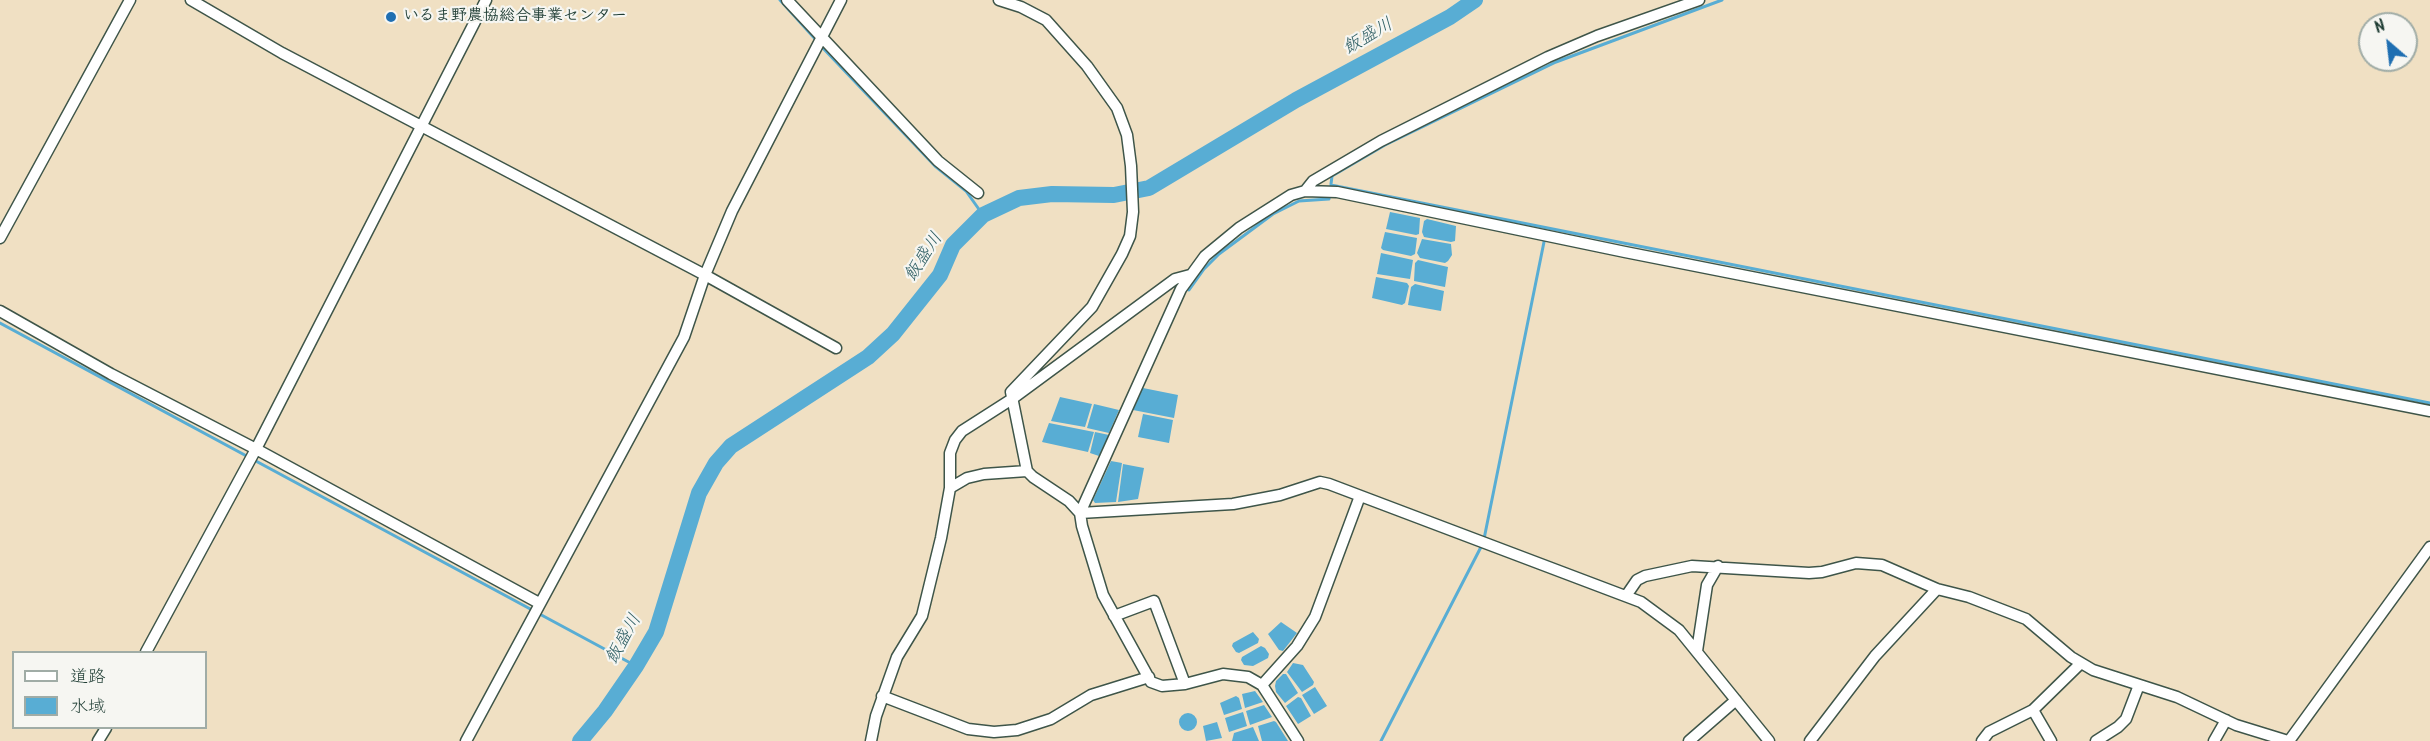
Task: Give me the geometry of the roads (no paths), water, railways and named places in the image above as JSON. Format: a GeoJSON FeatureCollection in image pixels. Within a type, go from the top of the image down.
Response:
{"type":"FeatureCollection","features":[{"type":"Feature","properties":{"kind":"street"},"geometry":{"type":"LineString","coordinates":[[0,238],[130,0]]}},
{"type":"Feature","properties":{"kind":"street"},"geometry":{"type":"LineString","coordinates":[[191,0],[282,53],[705,276],[836,348]]}},
{"type":"Feature","properties":{"kind":"street"},"geometry":{"type":"LineString","coordinates":[[147,651],[255,451],[486,0]]}},
{"type":"Feature","properties":{"kind":"street"},"geometry":{"type":"LineString","coordinates":[[787,0],[938,161],[978,193]]}},
{"type":"Feature","properties":{"kind":"street"},"geometry":{"type":"LineString","coordinates":[[466,741],[684,337],[705,276],[732,211],[841,0]]}},
{"type":"Feature","properties":{"kind":"street"},"geometry":{"type":"LineString","coordinates":[[999,0],[1021,7],[1046,20],[1087,66],[1117,108],[1127,135],[1131,166],[1133,212],[1130,236],[1092,307],[1011,392],[1027,471]]}},
{"type":"Feature","properties":{"kind":"street"},"geometry":{"type":"LineString","coordinates":[[1305,191],[1313,181],[1380,141],[1548,57],[1597,36],[1699,0]]}},
{"type":"Feature","properties":{"kind":"street"},"geometry":{"type":"LineString","coordinates":[[1080,513],[1181,289],[1190,275],[1205,256],[1239,228],[1280,200],[1305,191],[1337,192],[1624,252],[2430,411]]}},
{"type":"Feature","properties":{"kind":"street"},"geometry":{"type":"LineString","coordinates":[[871,741],[882,696],[897,657],[922,616],[941,538],[950,488],[950,453],[955,440],[962,431],[1012,399],[1175,279],[1190,275]]}},
{"type":"Feature","properties":{"kind":"street"},"geometry":{"type":"LineString","coordinates":[[0,311],[111,374],[539,603]]}},
{"type":"Feature","properties":{"kind":"street"},"geometry":{"type":"LineString","coordinates":[[950,488],[967,478],[984,474],[1027,471],[1070,501],[1080,513],[1097,579],[1114,616],[1151,682],[1162,686],[1185,684],[1223,674],[1248,677],[1262,685],[1298,741]]}},
{"type":"Feature","properties":{"kind":"street"},"geometry":{"type":"LineString","coordinates":[[1080,513],[1233,504],[1280,495],[1320,482],[1641,602],[1680,630],[1769,741]]}},
{"type":"Feature","properties":{"kind":"street"},"geometry":{"type":"LineString","coordinates":[[1262,685],[1297,646],[1315,617],[1359,496]]}},
{"type":"Feature","properties":{"kind":"street"},"geometry":{"type":"LineString","coordinates":[[1626,596],[1637,580],[1675,568],[1718,566],[1815,573],[1845,565],[1869,562],[1895,569],[1937,589],[1969,597],[2026,619],[2071,657],[2093,670],[2177,697],[2226,720],[2289,741],[2430,547]]}},
{"type":"Feature","properties":{"kind":"street"},"geometry":{"type":"LineString","coordinates":[[1697,651],[1707,585],[1718,566]]}},
{"type":"Feature","properties":{"kind":"street"},"geometry":{"type":"LineString","coordinates":[[1810,741],[1875,656],[1937,589]]}},
{"type":"Feature","properties":{"kind":"street"},"geometry":{"type":"LineString","coordinates":[[1114,616],[1154,601],[1185,684]]}},
{"type":"Feature","properties":{"kind":"street"},"geometry":{"type":"LineString","coordinates":[[1982,741],[1989,732],[2032,710],[2081,663]]}},
{"type":"Feature","properties":{"kind":"street"},"geometry":{"type":"LineString","coordinates":[[882,696],[968,729],[994,732],[1017,730],[1051,719],[1091,695],[1149,677]]}},
{"type":"Feature","properties":{"kind":"street"},"geometry":{"type":"LineString","coordinates":[[2096,741],[2118,727],[2126,718],[2139,685]]}},
{"type":"Feature","properties":{"kind":"street"},"geometry":{"type":"LineString","coordinates":[[1689,741],[1736,700]]}},
{"type":"Feature","properties":{"kind":"street"},"geometry":{"type":"LineString","coordinates":[[2032,710],[2050,741]]}},
{"type":"Feature","properties":{"kind":"street"},"geometry":{"type":"LineString","coordinates":[[2214,741],[2226,720]]}},
{"type":"Feature","properties":{"kind":"water"},"geometry":{"type":"Polygon","coordinates":[[[1390,212],[1420,218],[1419,234],[1386,229],[1390,212]]]}},
{"type":"Feature","properties":{"kind":"water"},"geometry":{"type":"Polygon","coordinates":[[[1427,219],[1456,226],[1455,241],[1424,237],[1422,232],[1424,221],[1427,219]]]}},
{"type":"Feature","properties":{"kind":"water"},"geometry":{"type":"Polygon","coordinates":[[[1385,232],[1417,238],[1415,254],[1411,256],[1383,250],[1381,248],[1385,232]]]}},
{"type":"Feature","properties":{"kind":"water"},"geometry":{"type":"Polygon","coordinates":[[[1422,239],[1451,244],[1452,255],[1448,261],[1445,263],[1420,258],[1417,253],[1422,239]]]}},
{"type":"Feature","properties":{"kind":"water"},"geometry":{"type":"Polygon","coordinates":[[[1381,253],[1413,260],[1410,279],[1377,274],[1381,253]]]}},
{"type":"Feature","properties":{"kind":"water"},"geometry":{"type":"Polygon","coordinates":[[[1418,260],[1448,267],[1445,287],[1414,281],[1415,263],[1418,260]]]}},
{"type":"Feature","properties":{"kind":"water"},"geometry":{"type":"Polygon","coordinates":[[[1376,277],[1407,283],[1409,286],[1405,303],[1402,305],[1372,298],[1376,277]]]}},
{"type":"Feature","properties":{"kind":"water"},"geometry":{"type":"Polygon","coordinates":[[[1415,284],[1444,291],[1441,311],[1408,305],[1411,287],[1415,284]]]}},
{"type":"Feature","properties":{"kind":"water"},"geometry":{"type":"Polygon","coordinates":[[[1143,388],[1178,395],[1174,418],[1133,410],[1143,388]]]}},
{"type":"Feature","properties":{"kind":"water"},"geometry":{"type":"Polygon","coordinates":[[[1060,397],[1092,404],[1085,427],[1051,421],[1060,397]]]}},
{"type":"Feature","properties":{"kind":"water"},"geometry":{"type":"Polygon","coordinates":[[[1094,404],[1119,410],[1109,433],[1087,428],[1094,404]]]}},
{"type":"Feature","properties":{"kind":"water"},"geometry":{"type":"Polygon","coordinates":[[[1143,414],[1173,420],[1169,443],[1138,437],[1143,414]]]}},
{"type":"Feature","properties":{"kind":"water"},"geometry":{"type":"Polygon","coordinates":[[[1049,423],[1094,432],[1088,452],[1042,442],[1049,423]]]}},
{"type":"Feature","properties":{"kind":"water"},"geometry":{"type":"Polygon","coordinates":[[[1095,432],[1109,435],[1099,456],[1090,453],[1095,432]]]}},
{"type":"Feature","properties":{"kind":"water"},"geometry":{"type":"Polygon","coordinates":[[[1111,461],[1122,463],[1116,502],[1095,503],[1093,500],[1111,461]]]}},
{"type":"Feature","properties":{"kind":"water"},"geometry":{"type":"Polygon","coordinates":[[[1123,464],[1144,468],[1138,499],[1118,502],[1123,464]]]}},
{"type":"Feature","properties":{"kind":"water"},"geometry":{"type":"Polygon","coordinates":[[[1281,622],[1297,633],[1283,651],[1279,650],[1268,634],[1281,622]]]}},
{"type":"Feature","properties":{"kind":"water"},"geometry":{"type":"Polygon","coordinates":[[[1253,632],[1259,639],[1258,643],[1239,653],[1236,652],[1232,646],[1233,643],[1253,632]]]}},
{"type":"Feature","properties":{"kind":"water"},"geometry":{"type":"Polygon","coordinates":[[[1261,646],[1269,654],[1268,658],[1253,666],[1244,665],[1242,657],[1261,646]]]}},
{"type":"Feature","properties":{"kind":"water"},"geometry":{"type":"Polygon","coordinates":[[[1293,663],[1303,665],[1314,682],[1302,692],[1287,672],[1293,663]]]}},
{"type":"Feature","properties":{"kind":"water"},"geometry":{"type":"Polygon","coordinates":[[[1286,674],[1298,693],[1285,703],[1276,692],[1275,686],[1276,681],[1286,674]]]}},
{"type":"Feature","properties":{"kind":"water"},"geometry":{"type":"Polygon","coordinates":[[[1315,687],[1327,706],[1314,714],[1302,695],[1315,687]]]}},
{"type":"Feature","properties":{"kind":"water"},"geometry":{"type":"Polygon","coordinates":[[[1255,691],[1263,702],[1245,708],[1242,694],[1255,691]]]}},
{"type":"Feature","properties":{"kind":"water"},"geometry":{"type":"Polygon","coordinates":[[[1236,696],[1239,698],[1242,709],[1224,715],[1220,703],[1236,696]]]}},
{"type":"Feature","properties":{"kind":"water"},"geometry":{"type":"Polygon","coordinates":[[[1298,697],[1301,698],[1311,716],[1298,724],[1286,706],[1298,697]]]}},
{"type":"Feature","properties":{"kind":"water"},"geometry":{"type":"Polygon","coordinates":[[[1264,705],[1272,717],[1250,725],[1246,711],[1264,705]]]}},
{"type":"Feature","properties":{"kind":"water"},"geometry":{"type":"Polygon","coordinates":[[[1243,712],[1247,726],[1229,732],[1225,718],[1243,712]]]}},
{"type":"Feature","properties":{"kind":"water"},"geometry":{"type":"Polygon","coordinates":[[[1188,713],[1194,716],[1197,722],[1194,728],[1188,731],[1182,728],[1179,722],[1182,716],[1188,713]]]}},
{"type":"Feature","properties":{"kind":"water"},"geometry":{"type":"Polygon","coordinates":[[[1274,721],[1288,741],[1262,741],[1258,726],[1274,721]]]}},
{"type":"Feature","properties":{"kind":"water"},"geometry":{"type":"Polygon","coordinates":[[[1217,722],[1222,738],[1206,741],[1203,726],[1217,722]]]}},
{"type":"Feature","properties":{"kind":"water"},"geometry":{"type":"Polygon","coordinates":[[[1253,727],[1259,741],[1232,741],[1234,733],[1253,727]]]}},
{"type":"Feature","properties":{"kind":"waterway"},"geometry":{"type":"LineString","coordinates":[[780,0],[817,41]]}},
{"type":"Feature","properties":{"kind":"waterway","name":"飯盛川"},"geometry":{"type":"LineString","coordinates":[[580,741],[605,711],[656,632],[699,493],[716,463],[731,446],[868,357],[893,334],[940,275],[953,245],[983,215],[1019,198],[1052,194],[1114,195],[1149,188],[1296,100],[1450,17],[1475,0]]}},
{"type":"Feature","properties":{"kind":"waterway"},"geometry":{"type":"LineString","coordinates":[[1331,184],[1332,176],[1385,145],[1556,62],[1722,0]]}},
{"type":"Feature","properties":{"kind":"waterway"},"geometry":{"type":"LineString","coordinates":[[821,46],[935,166],[966,191],[983,215]]}},
{"type":"Feature","properties":{"kind":"waterway"},"geometry":{"type":"LineString","coordinates":[[1331,185],[2430,403]]}},
{"type":"Feature","properties":{"kind":"waterway"},"geometry":{"type":"LineString","coordinates":[[1189,290],[1204,269],[1219,254],[1273,214],[1299,201],[1329,199],[1330,193]]}},
{"type":"Feature","properties":{"kind":"waterway"},"geometry":{"type":"LineString","coordinates":[[1484,539],[1545,237]]}},
{"type":"Feature","properties":{"kind":"waterway"},"geometry":{"type":"LineString","coordinates":[[0,323],[636,666]]}},
{"type":"Feature","properties":{"kind":"waterway"},"geometry":{"type":"LineString","coordinates":[[1381,741],[1482,545]]}},
{"type":"Feature","properties":{"kind":"place","name":"いるま野農協総合事業センター"},"geometry":{"type":"Point","coordinates":[391,17]}}]}
